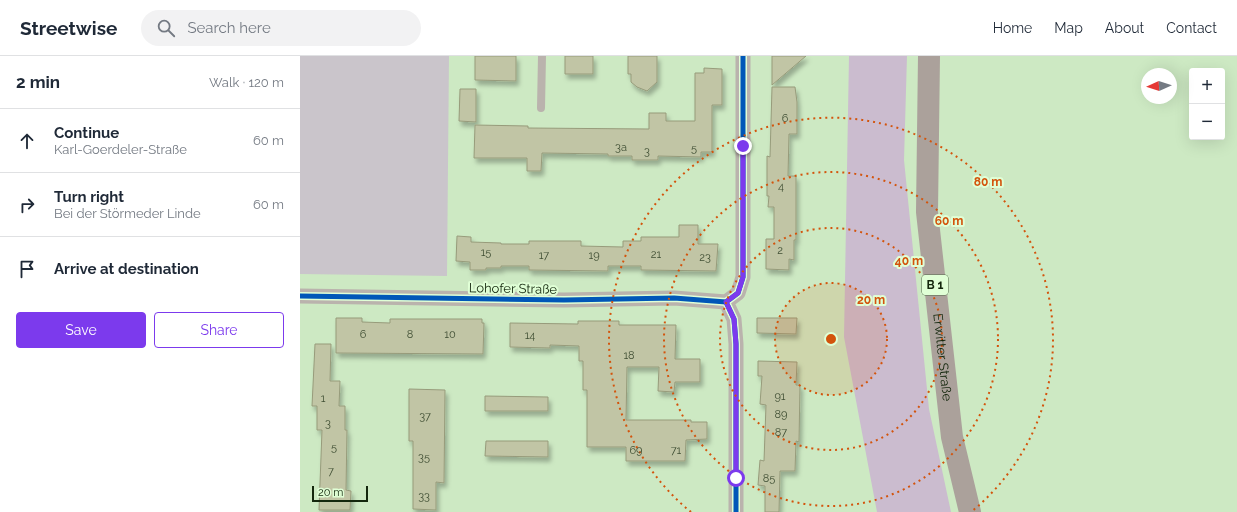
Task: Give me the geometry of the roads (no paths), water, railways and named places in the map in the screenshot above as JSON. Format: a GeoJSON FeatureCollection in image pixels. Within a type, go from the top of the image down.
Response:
{"type":"FeatureCollection","features":[{"type":"Feature","properties":{"kind":"main road","name":"Erwitter Straße"},"geometry":{"type":"LineString","coordinates":[[929,56],[927,212],[952,437],[970,512]]}},
{"type":"Feature","properties":{"kind":"street"},"geometry":{"type":"LineString","coordinates":[[736,512],[736,344],[734,319],[726,302],[738,293],[743,277],[743,56]]}},
{"type":"Feature","properties":{"kind":"street","name":"Lohofer Straße"},"geometry":{"type":"LineString","coordinates":[[300,296],[564,300],[674,298],[726,302]]}},
{"type":"Feature","properties":{"kind":"lane"},"geometry":{"type":"LineString","coordinates":[[541,108],[542,56]]}}]}
